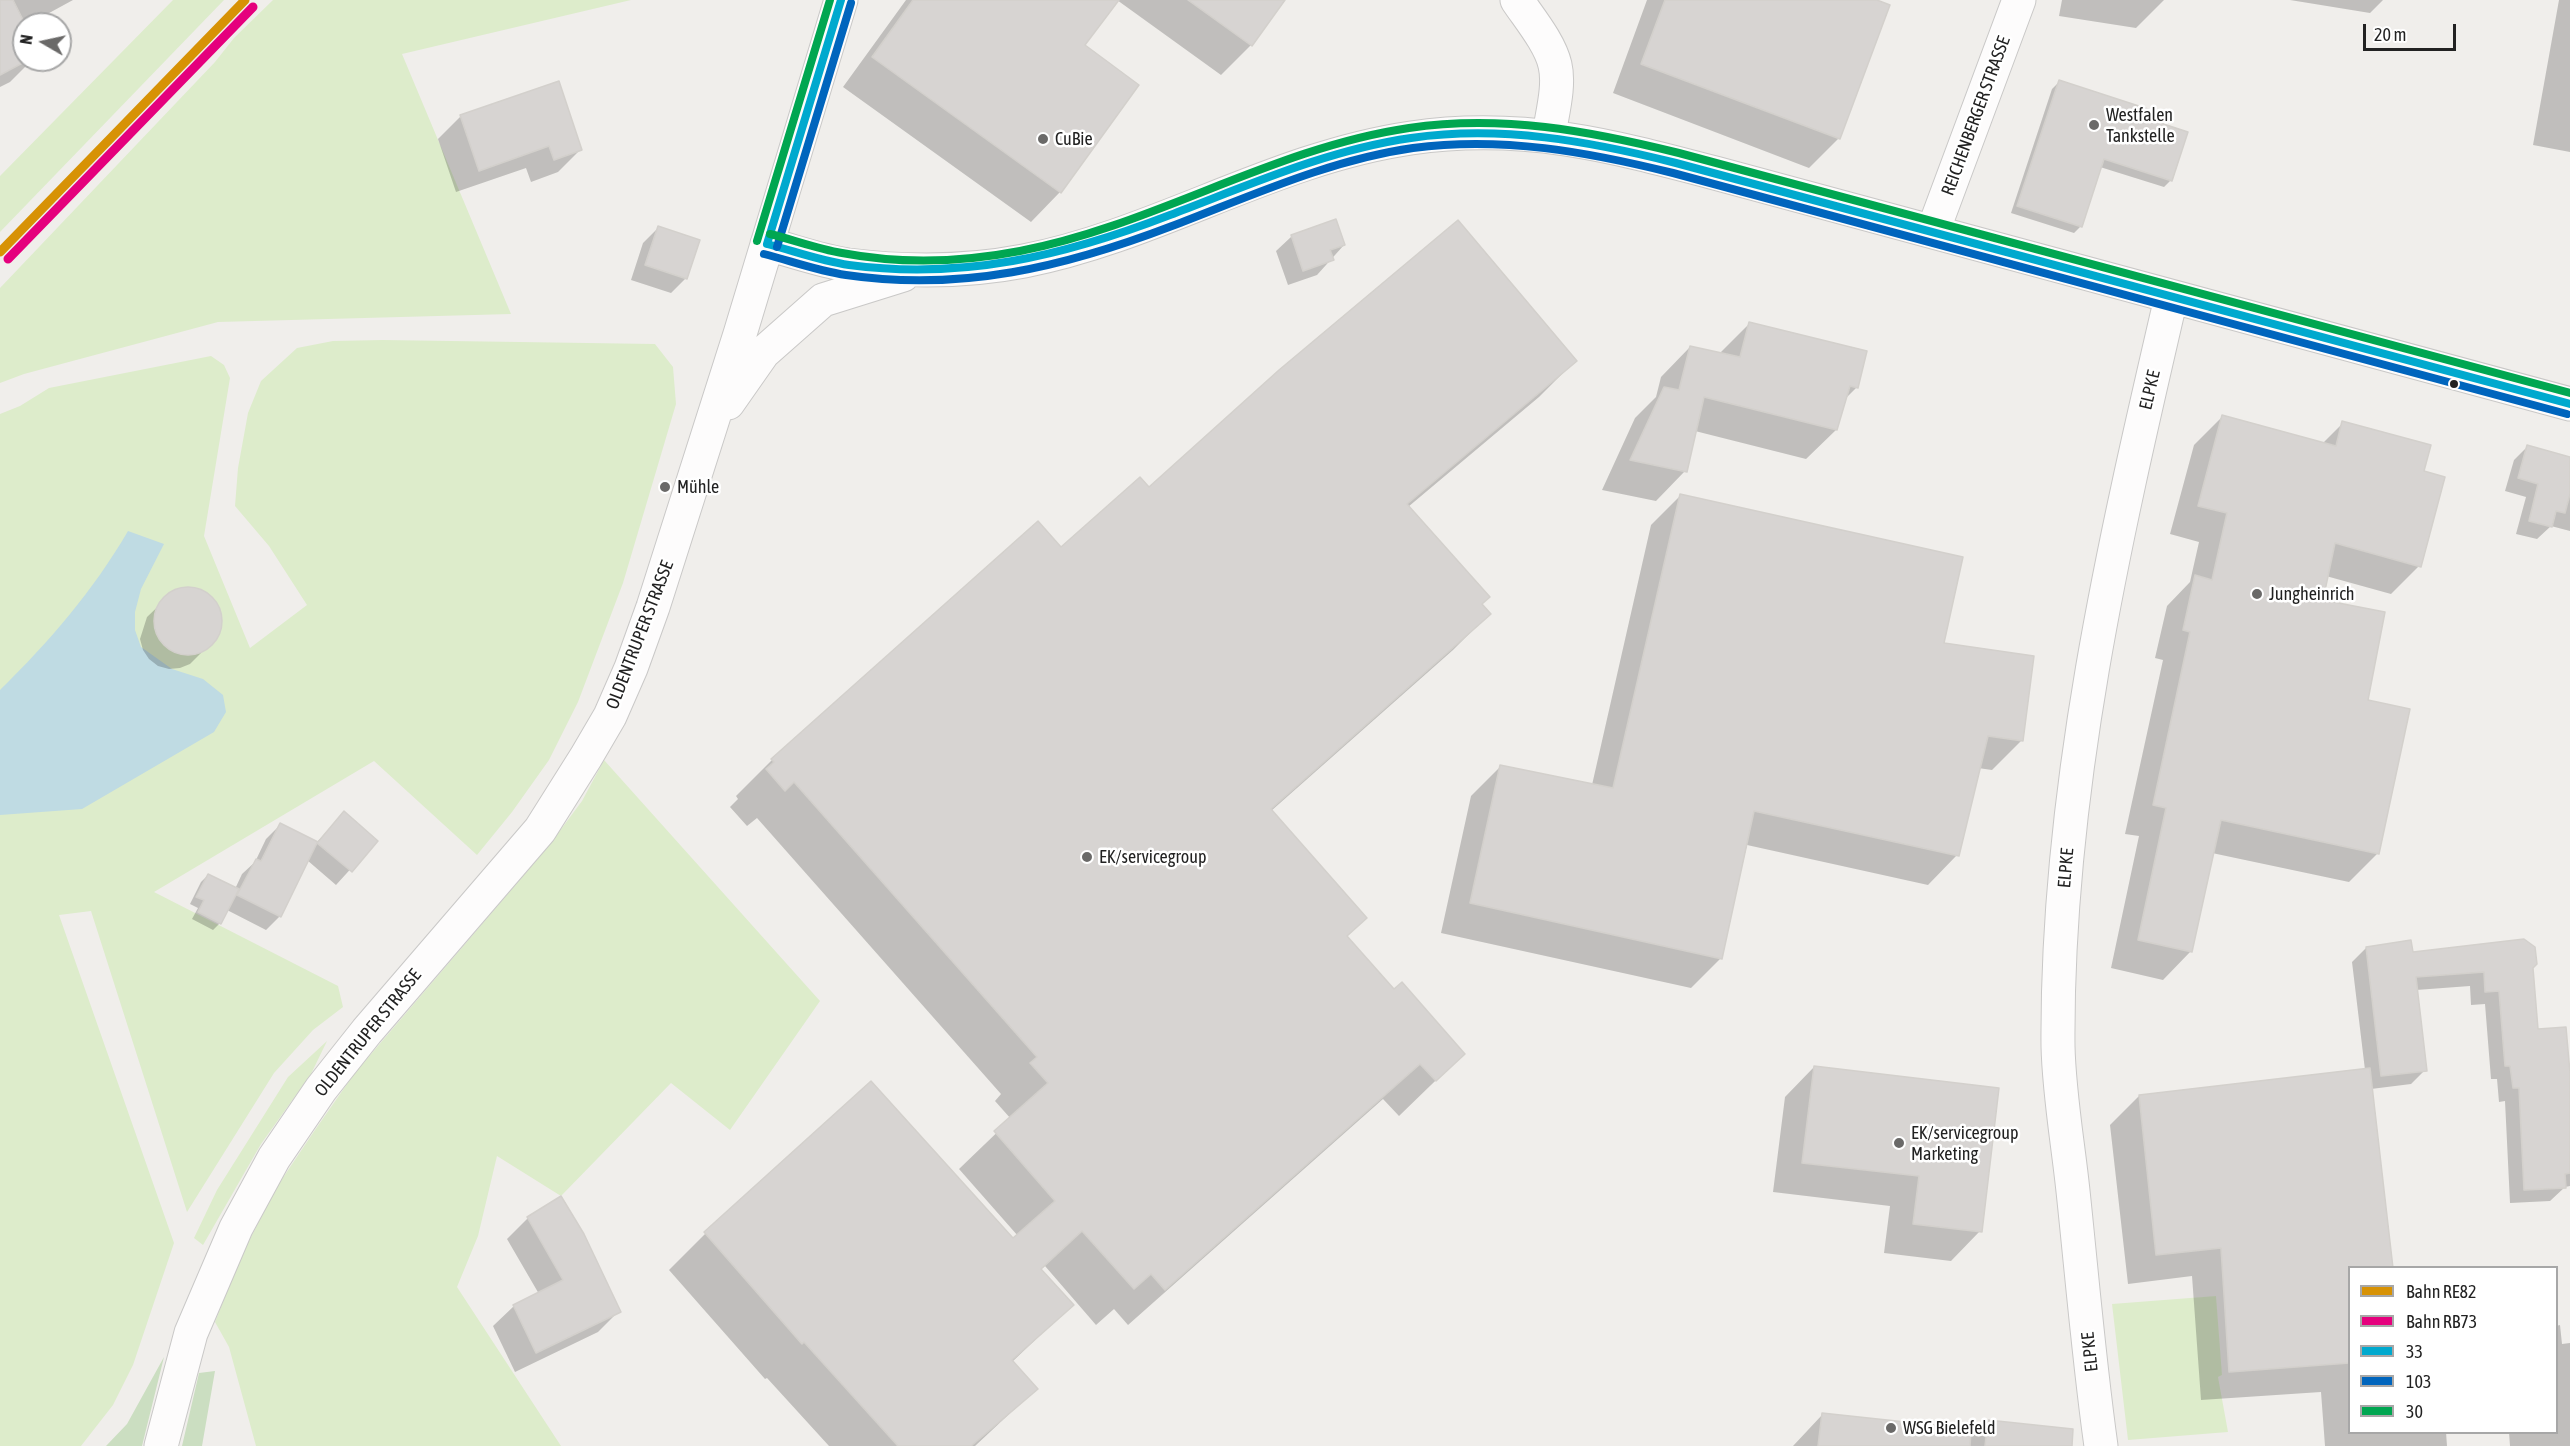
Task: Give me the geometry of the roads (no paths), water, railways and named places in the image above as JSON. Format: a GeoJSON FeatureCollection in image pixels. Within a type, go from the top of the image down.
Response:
{"type":"FeatureCollection","features":[{"type":"Feature","properties":{"kind":"street","name":"OLDENTRUPER STRASSE"},"geometry":{"type":"LineString","coordinates":[[161,1446],[192,1333],[236,1228],[274,1158],[321,1089],[367,1031],[540,830],[610,716],[631,668],[653,607],[711,426],[841,0]]}},
{"type":"Feature","properties":{"kind":"street"},"geometry":{"type":"LineString","coordinates":[[1517,0],[1538,30],[1555,65],[1555,97],[1549,135]]}},
{"type":"Feature","properties":{"kind":"street","name":"REICHENBERGER STRASSE"},"geometry":{"type":"LineString","coordinates":[[1933,231],[2019,0]]}},
{"type":"Feature","properties":{"kind":"street"},"geometry":{"type":"LineString","coordinates":[[767,244],[846,264],[924,269],[979,268],[1053,254],[1110,236],[1282,170],[1375,144],[1464,133],[1549,135],[1617,147],[2570,404]]}},
{"type":"Feature","properties":{"kind":"street"},"geometry":{"type":"LineString","coordinates":[[711,426],[763,353],[823,300],[924,269]]}},
{"type":"Feature","properties":{"kind":"street","name":"ELPKE"},"geometry":{"type":"LineString","coordinates":[[2101,1446],[2058,1049],[2062,910],[2075,786],[2109,575],[2171,298]]}},
{"type":"Feature","properties":{"kind":"water"},"geometry":{"type":"Polygon","coordinates":[[[128,531],[164,544],[141,589],[135,612],[135,630],[141,647],[172,669],[203,679],[223,695],[226,712],[214,732],[82,809],[0,815],[0,690],[69,615],[100,574],[128,531]]]}},
{"type":"Feature","properties":{"kind":"rail line","name":"RE82"},"geometry":{"type":"LineString","coordinates":[[0,252],[245,0]]}},
{"type":"Feature","properties":{"kind":"rail line","name":"RB73"},"geometry":{"type":"LineString","coordinates":[[8,259],[253,7]]}},
{"type":"Feature","properties":{"kind":"place","name":"Westfalen Tankstelle"},"geometry":{"type":"Point","coordinates":[2094,125]}},
{"type":"Feature","properties":{"kind":"place","name":"CuBie"},"geometry":{"type":"Point","coordinates":[1043,139]}},
{"type":"Feature","properties":{"kind":"place","name":"Mühle"},"geometry":{"type":"Point","coordinates":[665,487]}},
{"type":"Feature","properties":{"kind":"place","name":"Jungheinrich"},"geometry":{"type":"Point","coordinates":[2257,594]}},
{"type":"Feature","properties":{"kind":"place","name":"EK/servicegroup"},"geometry":{"type":"Point","coordinates":[1087,857]}},
{"type":"Feature","properties":{"kind":"place","name":"EK/servicegroup Marketing"},"geometry":{"type":"Point","coordinates":[1899,1143]}},
{"type":"Feature","properties":{"kind":"place","name":"WSG Bielefeld"},"geometry":{"type":"Point","coordinates":[1891,1428]}}]}
